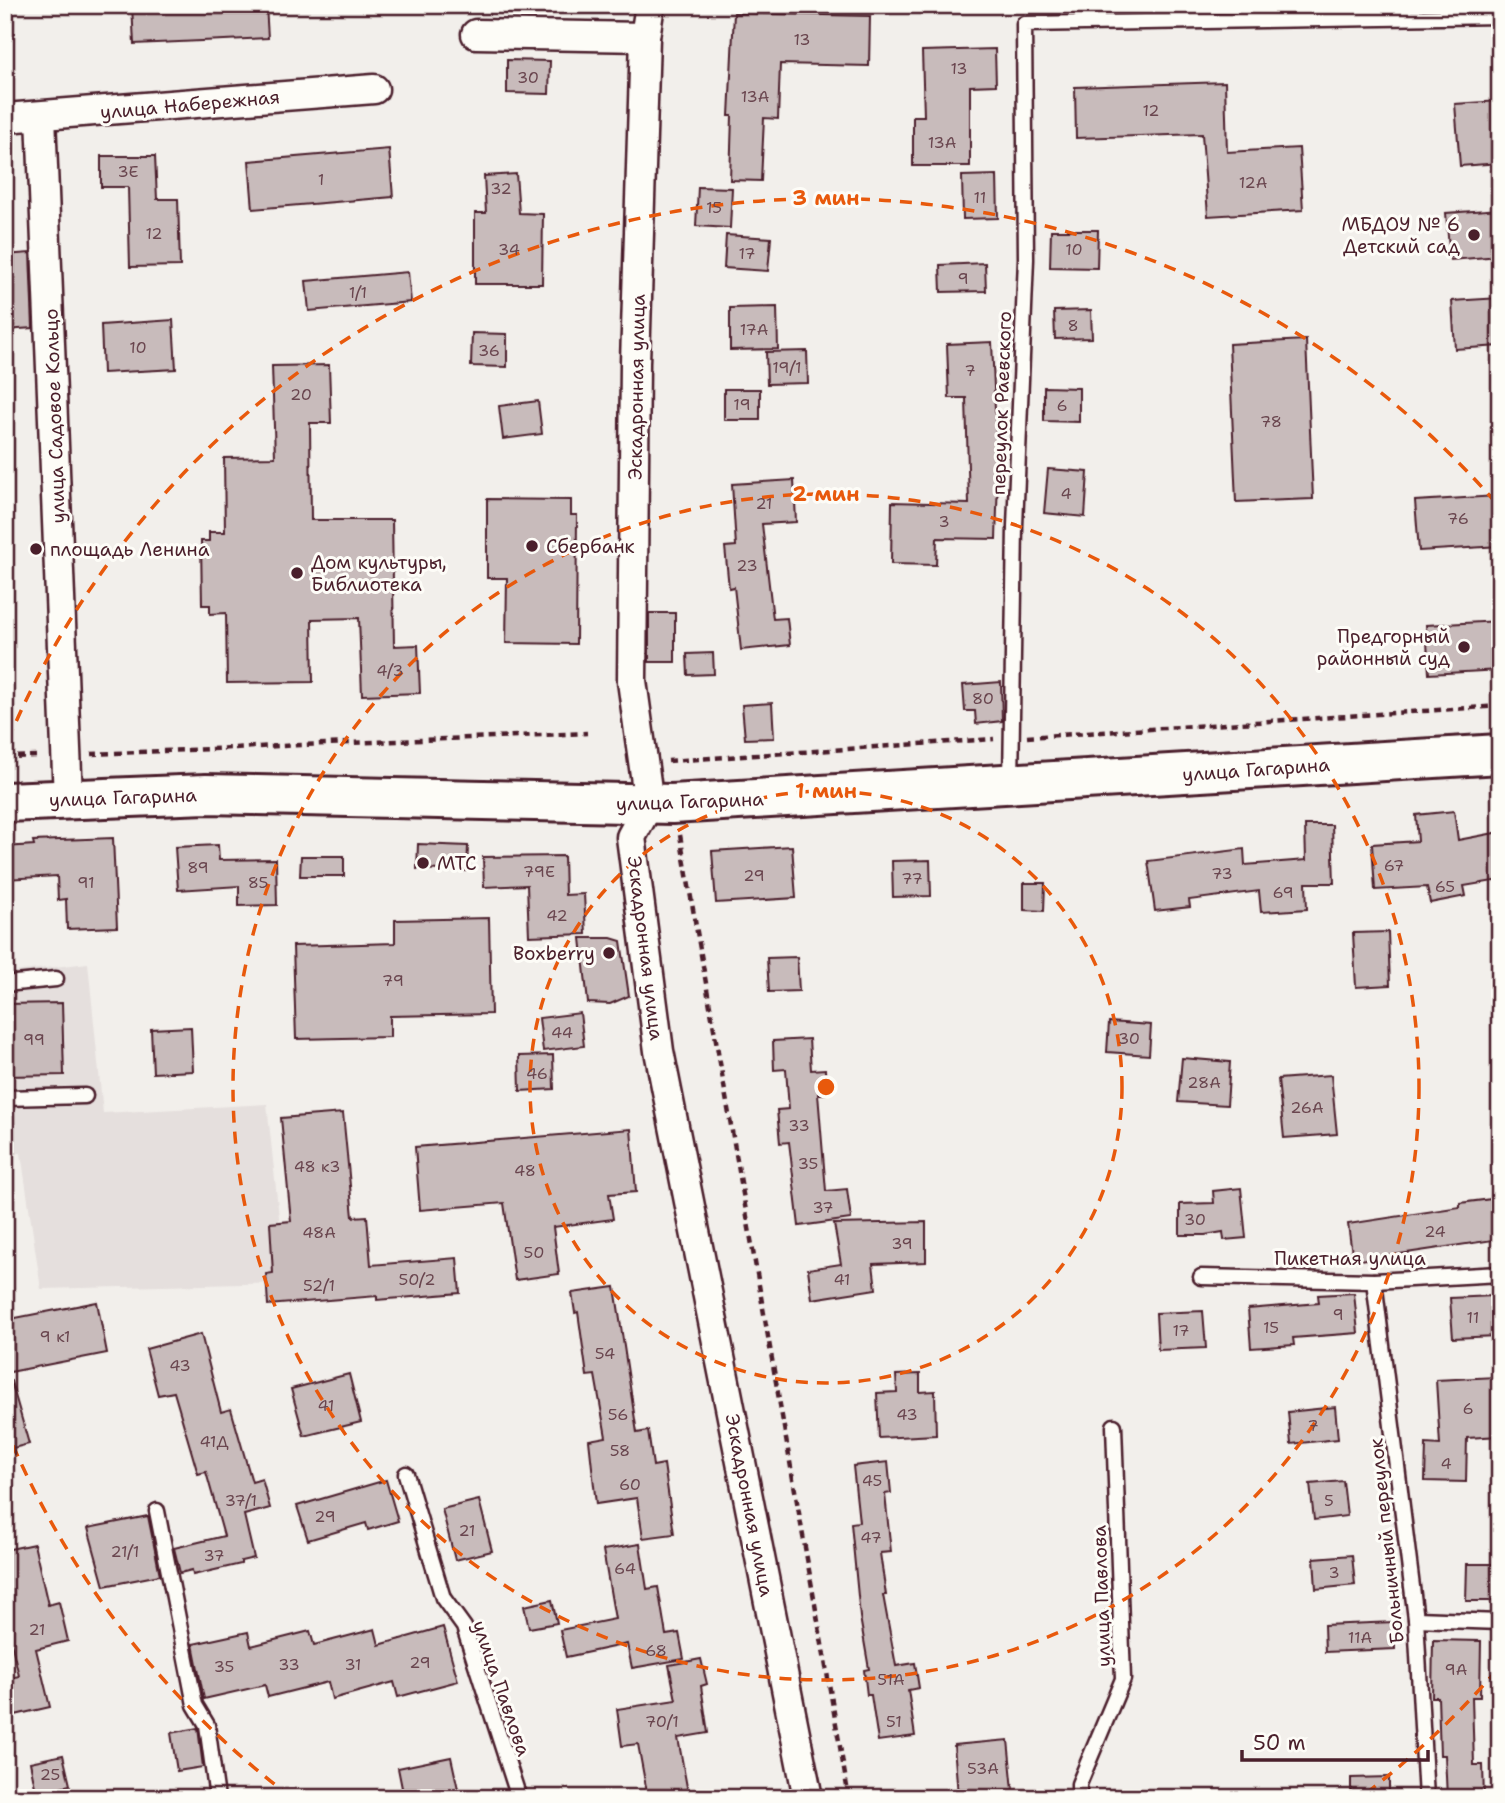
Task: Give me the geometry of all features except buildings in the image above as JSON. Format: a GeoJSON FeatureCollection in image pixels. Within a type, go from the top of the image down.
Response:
{"type":"FeatureCollection","features":[{"type":"Feature","properties":{"kind":"street","name":"Эскадронная улица"},"geometry":{"type":"LineString","coordinates":[[650,5],[645,37],[635,363],[632,681],[649,804],[631,837],[659,1051],[808,1798]]}},
{"type":"Feature","properties":{"kind":"street"},"geometry":{"type":"LineString","coordinates":[[476,34],[645,37]]}},
{"type":"Feature","properties":{"kind":"street","name":"улица Набережная"},"geometry":{"type":"LineString","coordinates":[[5,117],[374,89]]}},
{"type":"Feature","properties":{"kind":"street","name":"улица Садовое Кольцо"},"geometry":{"type":"LineString","coordinates":[[41,116],[68,800]]}},
{"type":"Feature","properties":{"kind":"street","name":"улица Гагарина"},"geometry":{"type":"LineString","coordinates":[[5,802],[206,794],[649,804],[1500,754]]}},
{"type":"Feature","properties":{"kind":"lane","name":"переулок Раевского"},"geometry":{"type":"LineString","coordinates":[[1011,784],[1014,526],[1026,259],[1024,24],[1500,16]]}},
{"type":"Feature","properties":{"kind":"lane"},"geometry":{"type":"LineString","coordinates":[[5,984],[56,979]]}},
{"type":"Feature","properties":{"kind":"lane"},"geometry":{"type":"LineString","coordinates":[[5,1098],[85,1096]]}},
{"type":"Feature","properties":{"kind":"lane","name":"Пикетная улица"},"geometry":{"type":"LineString","coordinates":[[1200,1277],[1374,1281],[1500,1274]]}},
{"type":"Feature","properties":{"kind":"lane","name":"Больничный переулок"},"geometry":{"type":"LineString","coordinates":[[1374,1281],[1416,1619],[1426,1798]]}},
{"type":"Feature","properties":{"kind":"lane","name":"улица Павлова"},"geometry":{"type":"LineString","coordinates":[[1079,1798],[1079,1784],[1123,1679],[1114,1426]]}},
{"type":"Feature","properties":{"kind":"lane","name":"улица Павлова"},"geometry":{"type":"LineString","coordinates":[[405,1474],[443,1598],[464,1627],[519,1798]]}},
{"type":"Feature","properties":{"kind":"lane"},"geometry":{"type":"LineString","coordinates":[[157,1511],[195,1705],[207,1725],[217,1798]]}},
{"type":"Feature","properties":{"kind":"lane"},"geometry":{"type":"LineString","coordinates":[[1416,1619],[1500,1622]]}},
{"type":"Feature","properties":{"kind":"path"},"geometry":{"type":"LineString","coordinates":[[644,763],[1500,706]]}},
{"type":"Feature","properties":{"kind":"path"},"geometry":{"type":"LineString","coordinates":[[5,757],[587,733]]}},
{"type":"Feature","properties":{"kind":"path"},"geometry":{"type":"LineString","coordinates":[[679,835],[849,1798]]}},
{"type":"Feature","properties":{"kind":"shaded area"},"geometry":{"type":"Polygon","coordinates":[[[88,963],[103,1113],[267,1104],[286,1283],[41,1289],[21,1153],[5,1155],[5,973],[88,963]]]}},
{"type":"Feature","properties":{"kind":"place","name":"МБДОУ № 6 Детский сад"},"geometry":{"type":"Point","coordinates":[1474,235]}},
{"type":"Feature","properties":{"kind":"place","name":"Сбербанк"},"geometry":{"type":"Point","coordinates":[532,546]}},
{"type":"Feature","properties":{"kind":"place","name":"площадь Ленина"},"geometry":{"type":"Point","coordinates":[36,549]}},
{"type":"Feature","properties":{"kind":"place","name":"Дом культуры, Библиотека"},"geometry":{"type":"Point","coordinates":[297,573]}},
{"type":"Feature","properties":{"kind":"place","name":"Предгорный районный суд"},"geometry":{"type":"Point","coordinates":[1464,647]}},
{"type":"Feature","properties":{"kind":"place","name":"МТС"},"geometry":{"type":"Point","coordinates":[423,863]}},
{"type":"Feature","properties":{"kind":"place","name":"Boxberry"},"geometry":{"type":"Point","coordinates":[609,953]}}]}
